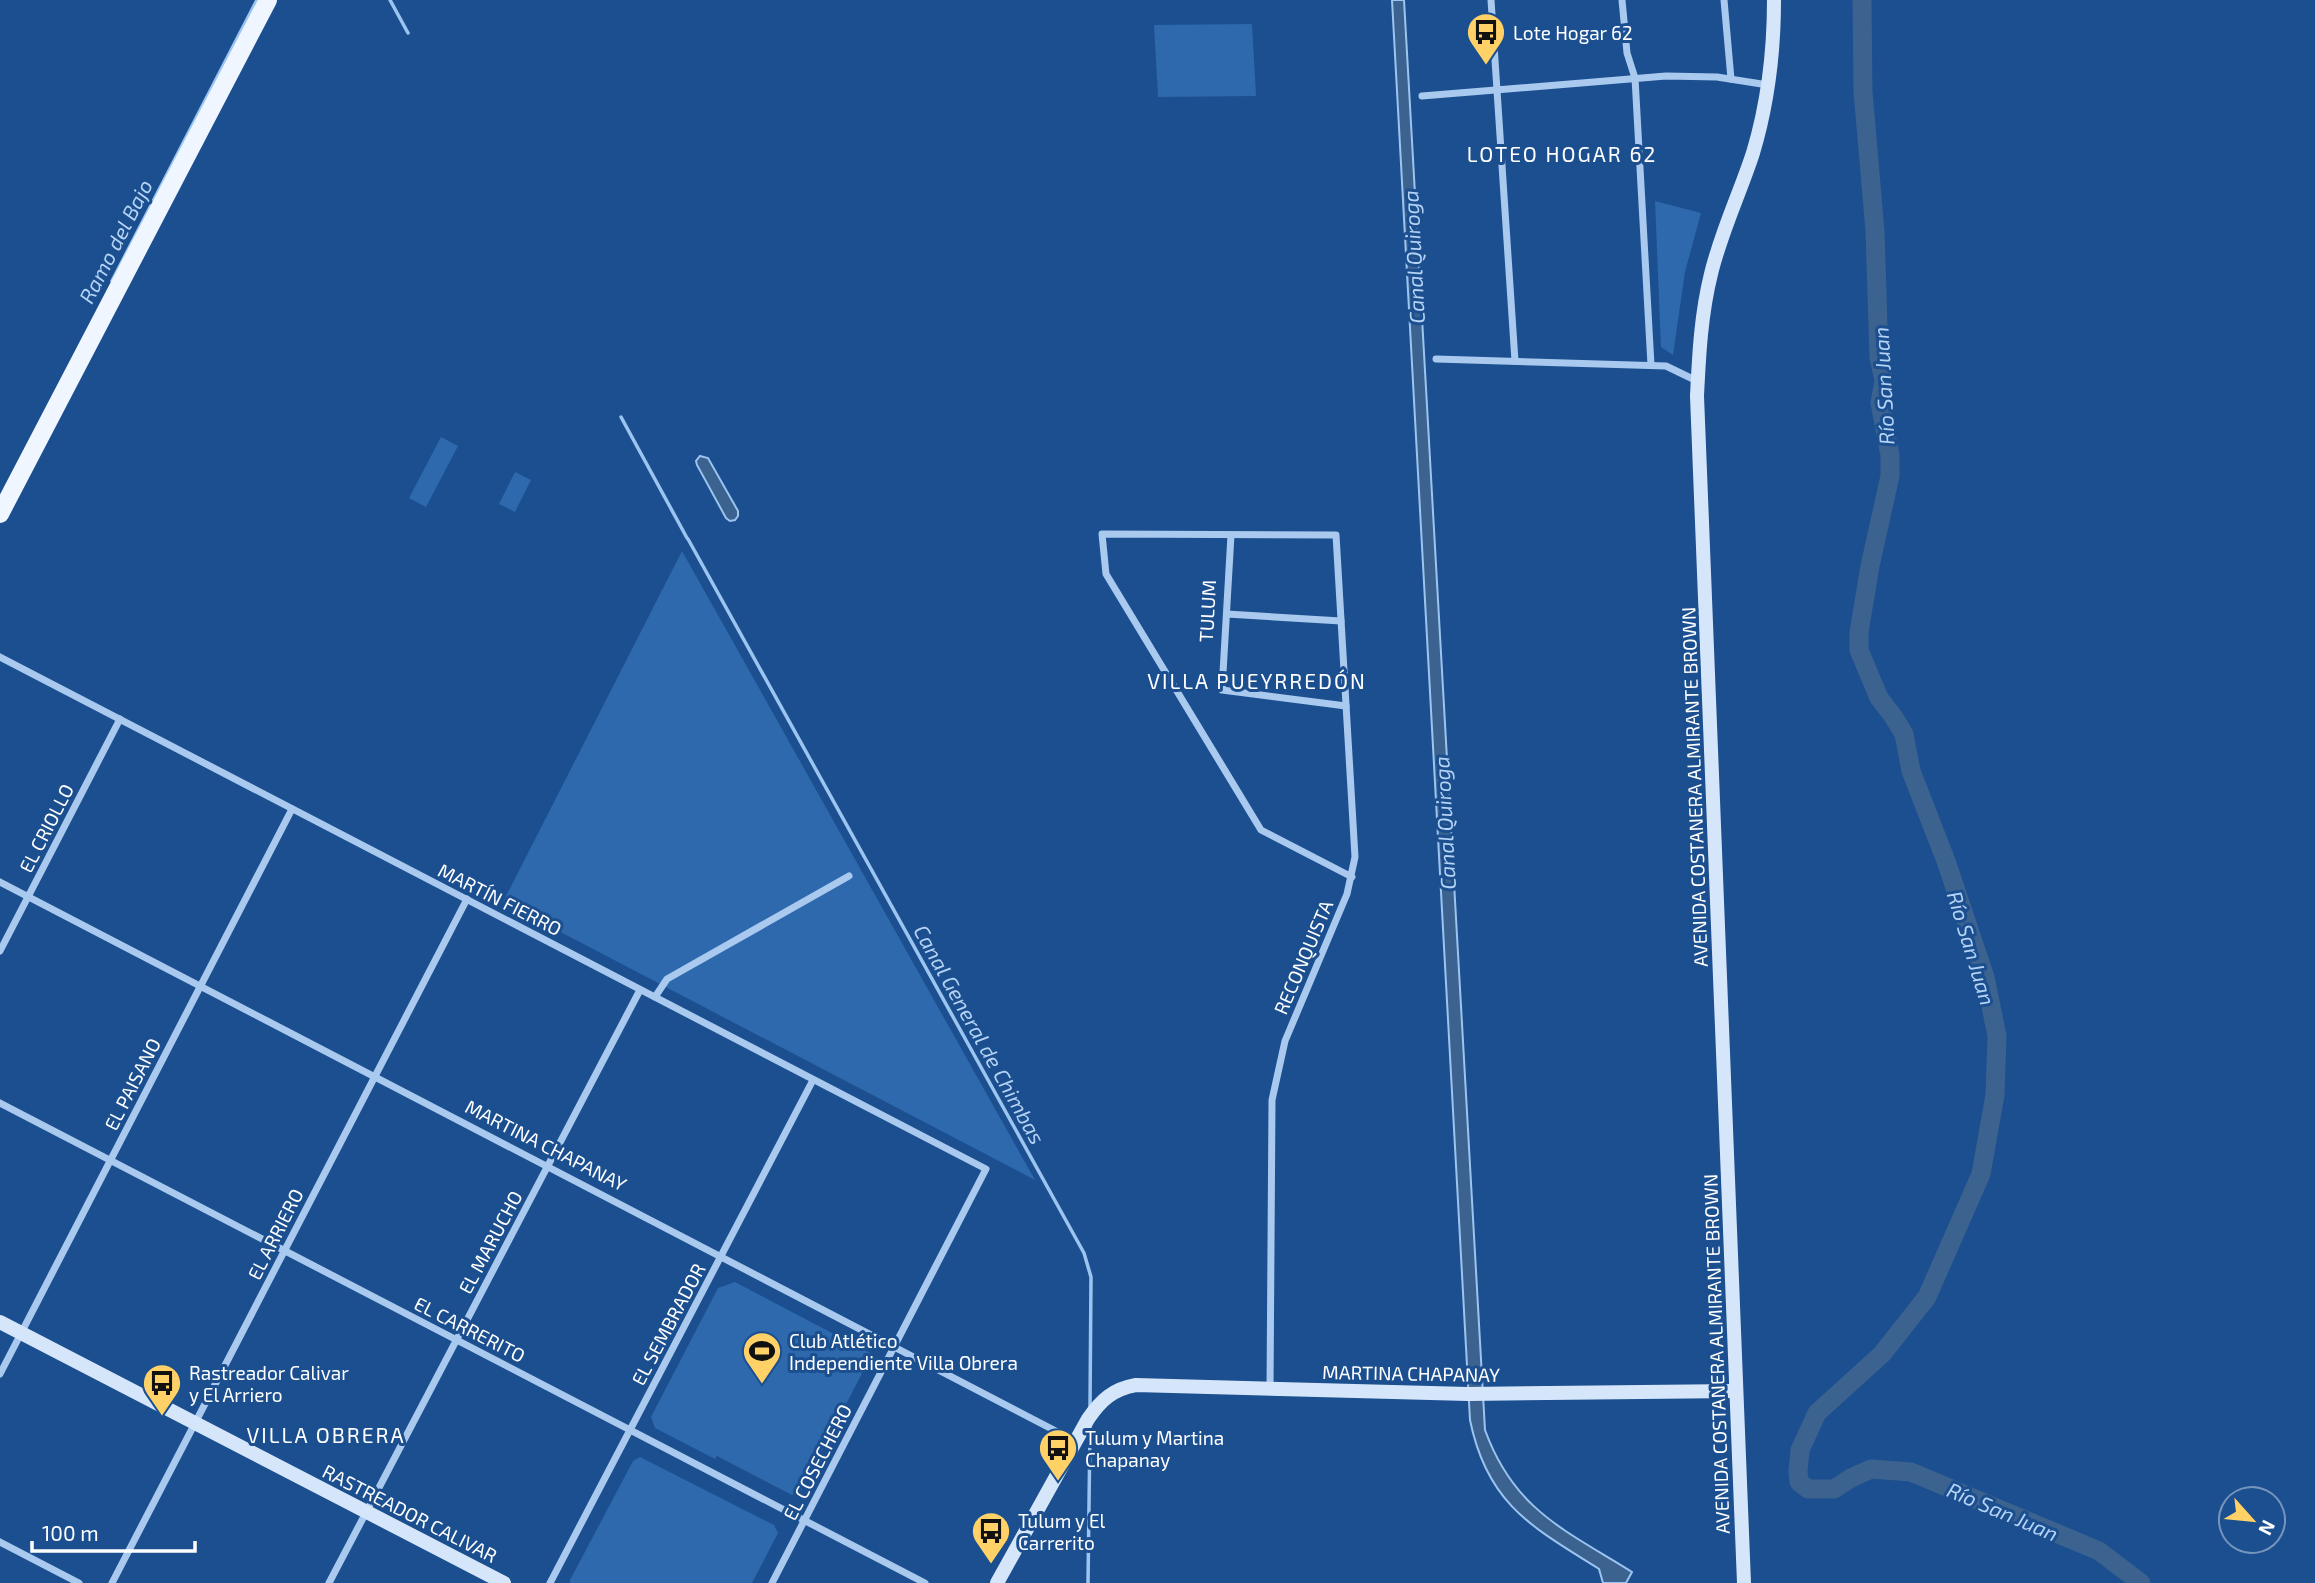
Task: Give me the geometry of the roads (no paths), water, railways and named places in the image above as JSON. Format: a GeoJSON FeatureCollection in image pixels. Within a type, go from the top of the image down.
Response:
{"type":"FeatureCollection","features":[{"type":"Feature","properties":{"kind":"main road"},"geometry":{"type":"LineString","coordinates":[[0,514],[268,0]]}},
{"type":"Feature","properties":{"kind":"main road","name":"AVENIDA COSTANERA ALMIRANTE BROWN"},"geometry":{"type":"LineString","coordinates":[[1744,1583],[1698,381],[1701,333],[1711,274],[1753,150],[1768,85],[1774,0]]}},
{"type":"Feature","properties":{"kind":"main road","name":"RASTREADOR CALIVAR"},"geometry":{"type":"LineString","coordinates":[[0,1322],[504,1583]]}},
{"type":"Feature","properties":{"kind":"main road","name":"MARTINA CHAPANAY"},"geometry":{"type":"LineString","coordinates":[[1075,1441],[1091,1414],[1110,1394],[1136,1385],[1468,1394],[1737,1391]]}},
{"type":"Feature","properties":{"kind":"main road"},"geometry":{"type":"LineString","coordinates":[[997,1583],[1075,1441]]}},
{"type":"Feature","properties":{"kind":"street"},"geometry":{"type":"LineString","coordinates":[[1491,0],[1515,361]]}},
{"type":"Feature","properties":{"kind":"street"},"geometry":{"type":"LineString","coordinates":[[1622,0],[1627,53],[1635,78],[1651,365]]}},
{"type":"Feature","properties":{"kind":"street"},"geometry":{"type":"LineString","coordinates":[[1724,0],[1731,79]]}},
{"type":"Feature","properties":{"kind":"street"},"geometry":{"type":"LineString","coordinates":[[1423,96],[1666,76],[1731,79],[1768,85]]}},
{"type":"Feature","properties":{"kind":"street"},"geometry":{"type":"LineString","coordinates":[[1436,359],[1666,366],[1698,381]]}},
{"type":"Feature","properties":{"kind":"street"},"geometry":{"type":"LineString","coordinates":[[1231,535],[1102,534],[1106,574],[1261,830],[1352,877]]}},
{"type":"Feature","properties":{"kind":"street","name":"RECONQUISTA"},"geometry":{"type":"LineString","coordinates":[[1231,535],[1336,535],[1355,857],[1347,894],[1285,1041],[1272,1100],[1270,1390]]}},
{"type":"Feature","properties":{"kind":"street","name":"TULUM"},"geometry":{"type":"LineString","coordinates":[[1231,535],[1222,690],[1346,706]]}},
{"type":"Feature","properties":{"kind":"street"},"geometry":{"type":"LineString","coordinates":[[1227,614],[1341,621]]}},
{"type":"Feature","properties":{"kind":"street","name":"MARTÍN FIERRO"},"geometry":{"type":"LineString","coordinates":[[0,657],[986,1170]]}},
{"type":"Feature","properties":{"kind":"street","name":"EL CRIOLLO"},"geometry":{"type":"LineString","coordinates":[[0,951],[120,719]]}},
{"type":"Feature","properties":{"kind":"street","name":"EL PAISANO"},"geometry":{"type":"LineString","coordinates":[[0,1374],[292,809]]}},
{"type":"Feature","properties":{"kind":"street"},"geometry":{"type":"LineString","coordinates":[[655,997],[667,979],[849,876]]}},
{"type":"Feature","properties":{"kind":"street","name":"MARTINA CHAPANAY"},"geometry":{"type":"LineString","coordinates":[[0,882],[1075,1441]]}},
{"type":"Feature","properties":{"kind":"street","name":"EL ARRIERO"},"geometry":{"type":"LineString","coordinates":[[112,1583],[467,900]]}},
{"type":"Feature","properties":{"kind":"street","name":"EL MARUCHO"},"geometry":{"type":"LineString","coordinates":[[329,1583],[640,990]]}},
{"type":"Feature","properties":{"kind":"street","name":"EL SEMBRADOR"},"geometry":{"type":"LineString","coordinates":[[550,1583],[813,1080]]}},
{"type":"Feature","properties":{"kind":"street","name":"EL CARRERITO"},"geometry":{"type":"LineString","coordinates":[[0,1103],[925,1583]]}},
{"type":"Feature","properties":{"kind":"street","name":"EL COSECHERO"},"geometry":{"type":"LineString","coordinates":[[772,1583],[986,1170]]}},
{"type":"Feature","properties":{"kind":"street"},"geometry":{"type":"LineString","coordinates":[[0,1542],[79,1583]]}},
{"type":"Feature","properties":{"kind":"water","name":"Canal Quiroga"},"geometry":{"type":"Polygon","coordinates":[[[1392,0],[1404,0],[1485,1430],[1511,1480],[1527,1499],[1564,1530],[1632,1572],[1626,1583],[1603,1583],[1599,1569],[1533,1526],[1516,1510],[1488,1473],[1470,1420],[1392,0]]]}},
{"type":"Feature","properties":{"kind":"water"},"geometry":{"type":"Polygon","coordinates":[[[700,456],[708,458],[738,511],[735,520],[726,518],[697,465],[696,461],[700,456]]]}},
{"type":"Feature","properties":{"kind":"waterway","name":"Ramo del Bajo"},"geometry":{"type":"LineString","coordinates":[[112,281],[257,0]]}},
{"type":"Feature","properties":{"kind":"waterway"},"geometry":{"type":"LineString","coordinates":[[390,0],[408,33]]}},
{"type":"Feature","properties":{"kind":"waterway","name":"Río San Juan"},"geometry":{"type":"LineString","coordinates":[[1862,0],[1863,92],[1875,231],[1879,358],[1884,380],[1880,403],[1890,455],[1890,476],[1870,566],[1859,632],[1859,650],[1879,698],[1904,734],[1911,771],[1946,861],[1985,977],[1997,1036],[1995,1095],[1981,1174],[1927,1297],[1882,1354],[1817,1413],[1800,1450],[1799,1482],[1808,1489],[1834,1489],[1871,1469],[1911,1472],[2099,1551],[2141,1583]]}},
{"type":"Feature","properties":{"kind":"waterway","name":"Canal General de Chimbas"},"geometry":{"type":"LineString","coordinates":[[621,417],[687,538]]}},
{"type":"Feature","properties":{"kind":"waterway","name":"Canal General de Chimbas"},"geometry":{"type":"LineString","coordinates":[[688,539],[1084,1253],[1091,1277],[1090,1407]]}},
{"type":"Feature","properties":{"kind":"waterway","name":"Canal General de Chimbas"},"geometry":{"type":"LineString","coordinates":[[1088,1583],[1090,1428]]}},
{"type":"Feature","properties":{"kind":"place","name":"Lote Hogar 62"},"geometry":{"type":"Point","coordinates":[1486,66]}},
{"type":"Feature","properties":{"kind":"place","name":"Club Atlético Independiente Villa Obrera"},"geometry":{"type":"Point","coordinates":[762,1385]}},
{"type":"Feature","properties":{"kind":"place","name":"Rastreador Calivar y El Arriero"},"geometry":{"type":"Point","coordinates":[162,1417]}},
{"type":"Feature","properties":{"kind":"place","name":"Tulum y Martina Chapanay"},"geometry":{"type":"Point","coordinates":[1058,1482]}},
{"type":"Feature","properties":{"kind":"place","name":"Tulum y El Carrerito"},"geometry":{"type":"Point","coordinates":[991,1565]}},
{"type":"Feature","properties":{"kind":"district","name":"LOTEO HOGAR 62"},"geometry":{"type":"Point","coordinates":[1562,153]}},
{"type":"Feature","properties":{"kind":"district","name":"VILLA PUEYRREDÓN"},"geometry":{"type":"Point","coordinates":[1257,680]}},
{"type":"Feature","properties":{"kind":"district","name":"VILLA OBRERA"},"geometry":{"type":"Point","coordinates":[326,1434]}}]}
